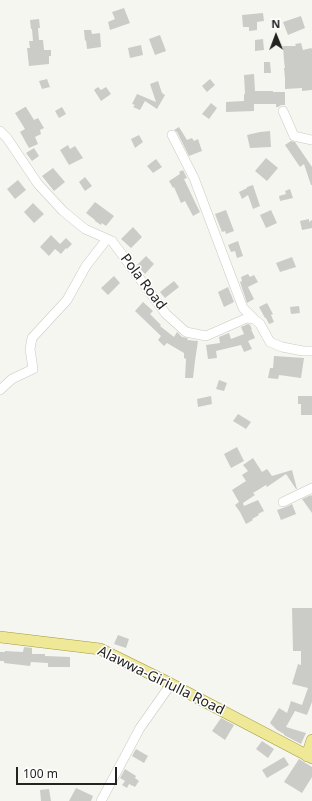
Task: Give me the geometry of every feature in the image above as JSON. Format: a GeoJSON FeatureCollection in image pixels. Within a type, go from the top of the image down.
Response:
{"type":"FeatureCollection","features":[{"type":"Feature","properties":{"kind":"main road","name":"Alawwa-Giriulla Road"},"geometry":{"type":"LineString","coordinates":[[0,637],[100,648],[310,757]]}},
{"type":"Feature","properties":{"kind":"main road"},"geometry":{"type":"LineString","coordinates":[[310,757],[312,740]]}},
{"type":"Feature","properties":{"kind":"street"},"geometry":{"type":"LineString","coordinates":[[283,111],[294,136],[312,140]]}},
{"type":"Feature","properties":{"kind":"street","name":"Pola Road"},"geometry":{"type":"LineString","coordinates":[[0,131],[7,138],[38,184],[63,211],[85,229],[112,241],[166,314],[186,332],[206,336],[247,318],[254,318]]}},
{"type":"Feature","properties":{"kind":"street"},"geometry":{"type":"LineString","coordinates":[[172,135],[194,178],[243,308],[260,324],[270,342],[282,347],[312,351]]}},
{"type":"Feature","properties":{"kind":"street"},"geometry":{"type":"LineString","coordinates":[[0,390],[12,379],[33,369],[30,349],[32,338],[66,300],[86,266],[107,239]]}},
{"type":"Feature","properties":{"kind":"street"},"geometry":{"type":"LineString","coordinates":[[283,502],[312,488]]}},
{"type":"Feature","properties":{"kind":"street"},"geometry":{"type":"LineString","coordinates":[[101,801],[140,728],[171,684]]}},
{"type":"Feature","properties":{"kind":"building"},"geometry":{"type":"Polygon","coordinates":[[[124,8],[130,23],[110,30],[108,22],[115,19],[112,12],[124,8]]]}},
{"type":"Feature","properties":{"kind":"building"},"geometry":{"type":"Polygon","coordinates":[[[263,13],[264,21],[257,22],[257,30],[249,31],[249,27],[243,27],[242,15],[263,13]]]}},
{"type":"Feature","properties":{"kind":"building"},"geometry":{"type":"Polygon","coordinates":[[[301,16],[305,28],[288,35],[283,22],[301,16]]]}},
{"type":"Feature","properties":{"kind":"building"},"geometry":{"type":"Polygon","coordinates":[[[39,19],[39,40],[43,40],[44,50],[51,50],[51,56],[49,56],[49,64],[29,66],[27,48],[30,48],[29,41],[33,41],[30,20],[39,19]]]}},
{"type":"Feature","properties":{"kind":"building"},"geometry":{"type":"Polygon","coordinates":[[[84,30],[91,30],[92,34],[100,33],[101,47],[87,49],[84,30]]]}},
{"type":"Feature","properties":{"kind":"building"},"geometry":{"type":"Polygon","coordinates":[[[160,35],[166,51],[155,55],[149,39],[160,35]]]}},
{"type":"Feature","properties":{"kind":"building"},"geometry":{"type":"Polygon","coordinates":[[[263,39],[264,50],[255,51],[255,40],[263,39]]]}},
{"type":"Feature","properties":{"kind":"building"},"geometry":{"type":"Polygon","coordinates":[[[301,43],[303,50],[312,49],[312,90],[302,91],[302,88],[285,89],[283,46],[296,46],[295,44],[301,43]]]}},
{"type":"Feature","properties":{"kind":"building"},"geometry":{"type":"Polygon","coordinates":[[[141,45],[143,55],[130,58],[128,48],[141,45]]]}},
{"type":"Feature","properties":{"kind":"building"},"geometry":{"type":"Polygon","coordinates":[[[264,62],[270,62],[271,73],[264,73],[264,62]]]}},
{"type":"Feature","properties":{"kind":"building"},"geometry":{"type":"Polygon","coordinates":[[[254,74],[255,91],[285,92],[285,105],[276,107],[276,104],[254,104],[254,111],[226,112],[226,102],[244,101],[244,75],[254,74]]]}},
{"type":"Feature","properties":{"kind":"building"},"geometry":{"type":"Polygon","coordinates":[[[47,79],[50,87],[42,89],[39,81],[47,79]]]}},
{"type":"Feature","properties":{"kind":"building"},"geometry":{"type":"Polygon","coordinates":[[[210,79],[215,85],[207,92],[202,86],[210,79]]]}},
{"type":"Feature","properties":{"kind":"building"},"geometry":{"type":"Polygon","coordinates":[[[158,81],[162,93],[165,95],[157,109],[145,101],[140,110],[133,107],[135,105],[132,104],[137,94],[156,102],[150,84],[158,81]]]}},
{"type":"Feature","properties":{"kind":"building"},"geometry":{"type":"Polygon","coordinates":[[[98,87],[101,90],[106,87],[111,94],[101,101],[94,90],[98,87]]]}},
{"type":"Feature","properties":{"kind":"building"},"geometry":{"type":"Polygon","coordinates":[[[211,103],[217,108],[209,119],[202,114],[211,103]]]}},
{"type":"Feature","properties":{"kind":"building"},"geometry":{"type":"Polygon","coordinates":[[[25,107],[34,120],[38,118],[44,128],[40,130],[41,134],[35,137],[38,144],[29,148],[20,132],[25,129],[15,113],[25,107]]]}},
{"type":"Feature","properties":{"kind":"building"},"geometry":{"type":"Polygon","coordinates":[[[62,107],[66,114],[59,118],[55,111],[62,107]]]}},
{"type":"Feature","properties":{"kind":"building"},"geometry":{"type":"Polygon","coordinates":[[[179,127],[187,140],[192,138],[194,141],[198,139],[202,151],[189,156],[177,132],[174,130],[179,127]]]}},
{"type":"Feature","properties":{"kind":"building"},"geometry":{"type":"Polygon","coordinates":[[[270,131],[271,147],[250,148],[247,135],[270,131]]]}},
{"type":"Feature","properties":{"kind":"building"},"geometry":{"type":"Polygon","coordinates":[[[139,135],[143,142],[135,148],[131,139],[139,135]]]}},
{"type":"Feature","properties":{"kind":"building"},"geometry":{"type":"Polygon","coordinates":[[[291,141],[295,142],[312,167],[312,185],[304,164],[300,167],[285,145],[291,141]]]}},
{"type":"Feature","properties":{"kind":"building"},"geometry":{"type":"Polygon","coordinates":[[[68,145],[70,149],[75,146],[83,158],[69,165],[60,150],[68,145]]]}},
{"type":"Feature","properties":{"kind":"building"},"geometry":{"type":"Polygon","coordinates":[[[34,148],[39,156],[32,161],[26,153],[34,148]]]}},
{"type":"Feature","properties":{"kind":"building"},"geometry":{"type":"Polygon","coordinates":[[[266,158],[278,168],[267,181],[255,171],[266,158]]]}},
{"type":"Feature","properties":{"kind":"building"},"geometry":{"type":"Polygon","coordinates":[[[156,159],[162,167],[153,173],[147,166],[156,159]]]}},
{"type":"Feature","properties":{"kind":"building"},"geometry":{"type":"Polygon","coordinates":[[[53,168],[65,182],[54,191],[42,176],[53,168]]]}},
{"type":"Feature","properties":{"kind":"building"},"geometry":{"type":"Polygon","coordinates":[[[183,170],[187,178],[184,179],[200,212],[193,216],[185,201],[181,203],[174,187],[173,188],[169,181],[180,174],[179,172],[183,170]]]}},
{"type":"Feature","properties":{"kind":"building"},"geometry":{"type":"Polygon","coordinates":[[[85,177],[92,186],[85,191],[79,182],[85,177]]]}},
{"type":"Feature","properties":{"kind":"building"},"geometry":{"type":"Polygon","coordinates":[[[18,180],[26,190],[15,199],[7,189],[18,180]]]}},
{"type":"Feature","properties":{"kind":"building"},"geometry":{"type":"Polygon","coordinates":[[[253,185],[260,206],[253,209],[248,195],[242,199],[239,192],[253,185]]]}},
{"type":"Feature","properties":{"kind":"building"},"geometry":{"type":"Polygon","coordinates":[[[290,189],[293,198],[280,201],[279,196],[286,194],[285,191],[290,189]]]}},
{"type":"Feature","properties":{"kind":"building"},"geometry":{"type":"Polygon","coordinates":[[[95,202],[114,216],[106,226],[102,223],[101,225],[86,213],[95,202]]]}},
{"type":"Feature","properties":{"kind":"building"},"geometry":{"type":"Polygon","coordinates":[[[33,203],[44,214],[34,223],[24,212],[33,203]]]}},
{"type":"Feature","properties":{"kind":"building"},"geometry":{"type":"Polygon","coordinates":[[[226,210],[234,231],[226,234],[225,231],[222,232],[215,214],[226,210]]]}},
{"type":"Feature","properties":{"kind":"building"},"geometry":{"type":"Polygon","coordinates":[[[271,210],[277,223],[266,228],[260,215],[271,210]]]}},
{"type":"Feature","properties":{"kind":"building"},"geometry":{"type":"Polygon","coordinates":[[[309,219],[309,222],[312,220],[312,228],[302,230],[300,221],[309,219]]]}},
{"type":"Feature","properties":{"kind":"building"},"geometry":{"type":"Polygon","coordinates":[[[133,227],[142,237],[131,248],[121,239],[133,227]]]}},
{"type":"Feature","properties":{"kind":"building"},"geometry":{"type":"Polygon","coordinates":[[[51,235],[60,244],[66,238],[72,244],[61,254],[55,249],[49,256],[40,247],[51,235]]]}},
{"type":"Feature","properties":{"kind":"building"},"geometry":{"type":"Polygon","coordinates":[[[238,241],[243,256],[237,258],[235,251],[231,252],[228,245],[238,241]]]}},
{"type":"Feature","properties":{"kind":"building"},"geometry":{"type":"Polygon","coordinates":[[[146,256],[154,264],[145,274],[137,265],[146,256]]]}},
{"type":"Feature","properties":{"kind":"building"},"geometry":{"type":"Polygon","coordinates":[[[292,257],[296,267],[280,272],[276,263],[292,257]]]}},
{"type":"Feature","properties":{"kind":"building"},"geometry":{"type":"Polygon","coordinates":[[[248,274],[250,277],[254,275],[258,282],[248,287],[254,299],[247,303],[240,282],[242,281],[241,277],[248,274]]]}},
{"type":"Feature","properties":{"kind":"building"},"geometry":{"type":"Polygon","coordinates":[[[114,276],[120,283],[108,295],[101,288],[114,276]]]}},
{"type":"Feature","properties":{"kind":"building"},"geometry":{"type":"Polygon","coordinates":[[[174,281],[179,287],[165,298],[160,292],[174,281]]]}},
{"type":"Feature","properties":{"kind":"building"},"geometry":{"type":"Polygon","coordinates":[[[228,287],[234,302],[224,307],[218,292],[228,287]]]}},
{"type":"Feature","properties":{"kind":"building"},"geometry":{"type":"Polygon","coordinates":[[[143,302],[153,311],[150,314],[161,325],[160,326],[174,337],[177,332],[182,337],[188,338],[187,340],[198,341],[193,378],[185,378],[186,359],[184,358],[184,353],[167,343],[164,346],[158,340],[161,336],[135,311],[143,302]]]}},
{"type":"Feature","properties":{"kind":"building"},"geometry":{"type":"Polygon","coordinates":[[[267,303],[273,314],[271,315],[274,322],[269,324],[259,307],[267,303]]]}},
{"type":"Feature","properties":{"kind":"building"},"geometry":{"type":"Polygon","coordinates":[[[299,306],[300,313],[291,314],[290,307],[299,306]]]}},
{"type":"Feature","properties":{"kind":"building"},"geometry":{"type":"Polygon","coordinates":[[[248,324],[252,329],[255,338],[248,341],[252,349],[244,352],[241,345],[216,351],[217,358],[208,359],[206,345],[220,343],[219,337],[229,333],[231,339],[244,334],[241,327],[248,324]]]}},
{"type":"Feature","properties":{"kind":"building"},"geometry":{"type":"Polygon","coordinates":[[[274,356],[304,358],[301,378],[279,375],[278,379],[268,378],[270,368],[273,368],[274,356]]]}},
{"type":"Feature","properties":{"kind":"building"},"geometry":{"type":"Polygon","coordinates":[[[219,380],[227,383],[224,391],[216,389],[219,380]]]}},
{"type":"Feature","properties":{"kind":"building"},"geometry":{"type":"Polygon","coordinates":[[[211,396],[212,404],[198,407],[197,399],[211,396]]]}},
{"type":"Feature","properties":{"kind":"building"},"geometry":{"type":"Polygon","coordinates":[[[298,396],[312,396],[312,415],[301,415],[301,404],[298,404],[298,396]]]}},
{"type":"Feature","properties":{"kind":"building"},"geometry":{"type":"Polygon","coordinates":[[[238,414],[251,422],[246,429],[233,421],[238,414]]]}},
{"type":"Feature","properties":{"kind":"building"},"geometry":{"type":"Polygon","coordinates":[[[237,447],[244,461],[231,468],[224,454],[237,447]]]}},
{"type":"Feature","properties":{"kind":"building"},"geometry":{"type":"Polygon","coordinates":[[[253,458],[262,472],[267,469],[272,476],[292,470],[297,489],[286,474],[267,487],[266,485],[253,493],[255,495],[243,503],[244,506],[258,500],[264,511],[246,524],[235,505],[239,502],[232,490],[246,481],[242,475],[248,471],[243,465],[253,458]]]}},
{"type":"Feature","properties":{"kind":"building"},"geometry":{"type":"Polygon","coordinates":[[[311,495],[312,496],[312,513],[302,499],[311,495]]]}},
{"type":"Feature","properties":{"kind":"building"},"geometry":{"type":"Polygon","coordinates":[[[292,504],[296,514],[281,520],[277,510],[292,504]]]}},
{"type":"Feature","properties":{"kind":"building"},"geometry":{"type":"Polygon","coordinates":[[[292,608],[312,608],[312,702],[307,715],[295,711],[286,727],[306,733],[301,744],[284,735],[270,723],[279,708],[287,713],[291,701],[302,705],[308,688],[292,684],[298,664],[301,665],[301,651],[293,651],[292,608]]]}},
{"type":"Feature","properties":{"kind":"building"},"geometry":{"type":"Polygon","coordinates":[[[118,635],[129,639],[126,648],[114,644],[118,635]]]}},
{"type":"Feature","properties":{"kind":"building"},"geometry":{"type":"Polygon","coordinates":[[[24,647],[32,648],[32,654],[70,657],[70,667],[48,667],[48,663],[31,662],[30,666],[4,663],[4,661],[0,661],[0,652],[23,652],[24,647]]]}},
{"type":"Feature","properties":{"kind":"building"},"geometry":{"type":"Polygon","coordinates":[[[221,718],[234,725],[225,740],[212,731],[221,718]]]}},
{"type":"Feature","properties":{"kind":"building"},"geometry":{"type":"Polygon","coordinates":[[[262,741],[274,749],[268,758],[256,749],[262,741]]]}},
{"type":"Feature","properties":{"kind":"building"},"geometry":{"type":"Polygon","coordinates":[[[136,749],[148,756],[144,763],[132,756],[136,749]]]}},
{"type":"Feature","properties":{"kind":"building"},"geometry":{"type":"Polygon","coordinates":[[[284,757],[289,765],[267,778],[262,770],[284,757]]]}},
{"type":"Feature","properties":{"kind":"building"},"geometry":{"type":"Polygon","coordinates":[[[299,759],[312,767],[312,777],[302,793],[284,782],[299,759]]]}},
{"type":"Feature","properties":{"kind":"building"},"geometry":{"type":"Polygon","coordinates":[[[125,769],[136,776],[135,778],[139,781],[135,787],[129,784],[127,788],[122,785],[125,781],[120,778],[125,769]]]}},
{"type":"Feature","properties":{"kind":"building"},"geometry":{"type":"Polygon","coordinates":[[[76,788],[93,796],[91,801],[69,801],[76,788]]]}},
{"type":"Feature","properties":{"kind":"building"},"geometry":{"type":"Polygon","coordinates":[[[49,789],[51,801],[41,801],[40,790],[49,789]]]}}]}
